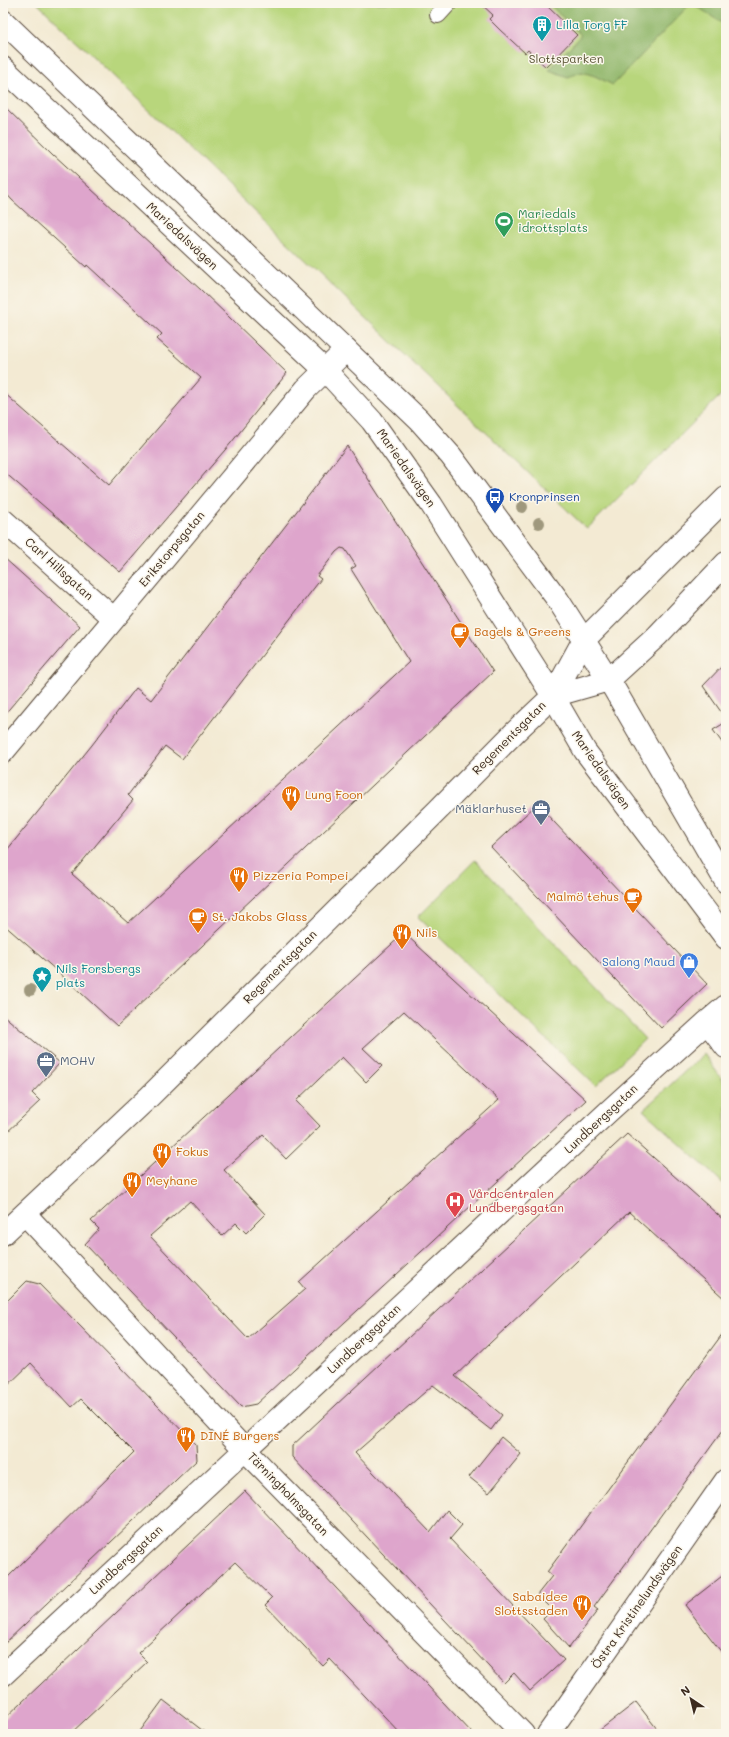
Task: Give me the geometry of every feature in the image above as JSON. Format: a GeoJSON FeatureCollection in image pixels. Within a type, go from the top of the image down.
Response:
{"type":"FeatureCollection","features":[{"type":"Feature","properties":{"kind":"street"},"geometry":{"type":"LineString","coordinates":[[3,21],[419,420],[451,456],[558,600],[609,680],[726,882]]}},
{"type":"Feature","properties":{"kind":"street","name":"Mariedalsvägen"},"geometry":{"type":"LineString","coordinates":[[3,68],[326,371],[372,420],[431,504],[553,696],[585,751],[726,938]]}},
{"type":"Feature","properties":{"kind":"street","name":"Erikstorpsgatan"},"geometry":{"type":"LineString","coordinates":[[3,752],[306,389],[346,350]]}},
{"type":"Feature","properties":{"kind":"street","name":"Regementsgatan"},"geometry":{"type":"LineString","coordinates":[[3,1234],[148,1098],[516,731],[553,696],[583,641],[726,498]]}},
{"type":"Feature","properties":{"kind":"street","name":"Carl Hillsgatan"},"geometry":{"type":"LineString","coordinates":[[3,520],[114,619]]}},
{"type":"Feature","properties":{"kind":"street","name":"Regementsgatan"},"geometry":{"type":"LineString","coordinates":[[553,696],[609,680],[657,636],[726,563]]}},
{"type":"Feature","properties":{"kind":"street","name":"Lundbergsgatan"},"geometry":{"type":"LineString","coordinates":[[3,1675],[244,1450],[726,1006]]}},
{"type":"Feature","properties":{"kind":"street"},"geometry":{"type":"LineString","coordinates":[[707,1022],[726,1047]]}},
{"type":"Feature","properties":{"kind":"street","name":"Tärningholmsgatan"},"geometry":{"type":"LineString","coordinates":[[25,1214],[244,1450],[523,1734]]}},
{"type":"Feature","properties":{"kind":"street","name":"Östra Kristinelundsvägen"},"geometry":{"type":"LineString","coordinates":[[548,1734],[726,1480]]}},
{"type":"Feature","properties":{"kind":"lane"},"geometry":{"type":"LineString","coordinates":[[438,15],[450,3]]}},
{"type":"Feature","properties":{"kind":"green space","name":"Mariedals idrottsplats"},"geometry":{"type":"Polygon","coordinates":[[[37,3],[726,3],[726,390],[587,529],[37,3]]]}},
{"type":"Feature","properties":{"kind":"green space","name":"Slottsparken"},"geometry":{"type":"Polygon","coordinates":[[[548,3],[691,3],[613,85],[595,76],[582,72],[568,77],[549,70],[581,35],[548,3]]]}},
{"type":"Feature","properties":{"kind":"green space"},"geometry":{"type":"Polygon","coordinates":[[[692,3],[726,3],[726,26],[692,3]]]}},
{"type":"Feature","properties":{"kind":"green space"},"geometry":{"type":"Polygon","coordinates":[[[475,860],[645,1039],[596,1086],[418,917],[475,860]]]}},
{"type":"Feature","properties":{"kind":"green space"},"geometry":{"type":"Polygon","coordinates":[[[704,1054],[726,1085],[726,1186],[643,1110],[704,1054]]]}},
{"type":"Feature","properties":{"kind":"building","name":"Lilla Torg FF"},"geometry":{"type":"Polygon","coordinates":[[[480,3],[544,3],[577,35],[546,67],[528,50],[525,53],[500,30],[489,19],[493,15],[480,3]]]}},
{"type":"Feature","properties":{"kind":"building"},"geometry":{"type":"Polygon","coordinates":[[[3,105],[53,154],[201,290],[287,373],[231,443],[120,572],[3,471],[3,392],[109,485],[201,378],[157,339],[162,334],[87,265],[86,267],[12,200],[3,190],[3,105]]]}},
{"type":"Feature","properties":{"kind":"building"},"geometry":{"type":"Polygon","coordinates":[[[347,446],[493,672],[117,1026],[3,924],[3,855],[136,688],[151,700],[347,446]],[[341,548],[336,552],[317,576],[321,579],[182,759],[165,746],[128,795],[133,800],[72,874],[128,923],[409,662],[351,569],[356,566],[345,549],[341,548]]]}},
{"type":"Feature","properties":{"kind":"building"},"geometry":{"type":"Polygon","coordinates":[[[3,557],[80,626],[3,716],[3,557]]]}},
{"type":"Feature","properties":{"kind":"building"},"geometry":{"type":"Polygon","coordinates":[[[726,662],[726,719],[703,686],[726,662]]]}},
{"type":"Feature","properties":{"kind":"building"},"geometry":{"type":"Polygon","coordinates":[[[726,722],[726,748],[713,730],[726,722]]]}},
{"type":"Feature","properties":{"kind":"building"},"geometry":{"type":"Polygon","coordinates":[[[537,804],[707,984],[661,1028],[491,847],[537,804]]]}},
{"type":"Feature","properties":{"kind":"building"},"geometry":{"type":"Polygon","coordinates":[[[404,933],[586,1100],[256,1404],[241,1407],[85,1244],[99,1229],[91,1221],[404,933]],[[404,1011],[363,1048],[382,1066],[366,1082],[342,1057],[296,1101],[320,1126],[286,1159],[263,1135],[224,1170],[265,1214],[246,1233],[236,1223],[222,1236],[190,1201],[150,1236],[248,1339],[305,1289],[299,1282],[499,1100],[404,1011]]]}},
{"type":"Feature","properties":{"kind":"building"},"geometry":{"type":"Polygon","coordinates":[[[3,1015],[60,1063],[32,1093],[40,1101],[3,1136],[3,1015]]]}},
{"type":"Feature","properties":{"kind":"building"},"geometry":{"type":"Polygon","coordinates":[[[627,1134],[726,1222],[726,1300],[629,1212],[455,1376],[502,1415],[491,1430],[433,1385],[355,1453],[430,1532],[447,1510],[462,1525],[450,1539],[564,1660],[530,1691],[514,1673],[504,1683],[292,1457],[292,1446],[627,1134]]]}},
{"type":"Feature","properties":{"kind":"building"},"geometry":{"type":"Polygon","coordinates":[[[27,1281],[39,1284],[196,1445],[197,1460],[3,1645],[3,1582],[134,1452],[81,1399],[72,1407],[31,1363],[3,1390],[3,1305],[27,1281]]]}},
{"type":"Feature","properties":{"kind":"building"},"geometry":{"type":"Polygon","coordinates":[[[726,1329],[726,1426],[594,1607],[598,1610],[569,1648],[543,1619],[552,1610],[537,1595],[552,1576],[547,1572],[726,1329]]]}},
{"type":"Feature","properties":{"kind":"building"},"geometry":{"type":"Polygon","coordinates":[[[501,1437],[521,1454],[489,1493],[469,1477],[501,1437]]]}},
{"type":"Feature","properties":{"kind":"building"},"geometry":{"type":"Polygon","coordinates":[[[245,1491],[473,1734],[401,1734],[330,1659],[323,1666],[265,1605],[272,1598],[235,1562],[138,1653],[147,1662],[70,1734],[3,1734],[3,1720],[245,1491]]]}},
{"type":"Feature","properties":{"kind":"building"},"geometry":{"type":"Polygon","coordinates":[[[726,1573],[726,1658],[685,1605],[726,1573]]]}},
{"type":"Feature","properties":{"kind":"building"},"geometry":{"type":"Polygon","coordinates":[[[163,1700],[207,1734],[138,1734],[163,1700]]]}},
{"type":"Feature","properties":{"kind":"building"},"geometry":{"type":"Polygon","coordinates":[[[636,1702],[661,1734],[595,1734],[636,1702]]]}},
{"type":"Feature","properties":{"kind":"place","name":"Lilla Torg FF"},"geometry":{"type":"Point","coordinates":[542,42]}},
{"type":"Feature","properties":{"kind":"place","name":"Mariedals idrottsplats"},"geometry":{"type":"Point","coordinates":[504,238]}},
{"type":"Feature","properties":{"kind":"place","name":"Kronprinsen"},"geometry":{"type":"Point","coordinates":[495,514]}},
{"type":"Feature","properties":{"kind":"place","name":"Bagels & Greens"},"geometry":{"type":"Point","coordinates":[460,649]}},
{"type":"Feature","properties":{"kind":"place","name":"Lung Foon"},"geometry":{"type":"Point","coordinates":[291,812]}},
{"type":"Feature","properties":{"kind":"place","name":"Mäklarhuset"},"geometry":{"type":"Point","coordinates":[541,826]}},
{"type":"Feature","properties":{"kind":"place","name":"Pizzeria Pompei"},"geometry":{"type":"Point","coordinates":[239,893]}},
{"type":"Feature","properties":{"kind":"place","name":"Malmö tehus"},"geometry":{"type":"Point","coordinates":[633,914]}},
{"type":"Feature","properties":{"kind":"place","name":"St. Jakobs Glass"},"geometry":{"type":"Point","coordinates":[198,934]}},
{"type":"Feature","properties":{"kind":"place","name":"Nils"},"geometry":{"type":"Point","coordinates":[402,950]}},
{"type":"Feature","properties":{"kind":"place","name":"Salong Maud"},"geometry":{"type":"Point","coordinates":[689,979]}},
{"type":"Feature","properties":{"kind":"place","name":"Nils Forsbergs plats"},"geometry":{"type":"Point","coordinates":[42,993]}},
{"type":"Feature","properties":{"kind":"place","name":"MOHV"},"geometry":{"type":"Point","coordinates":[46,1078]}},
{"type":"Feature","properties":{"kind":"place","name":"Fokus"},"geometry":{"type":"Point","coordinates":[162,1169]}},
{"type":"Feature","properties":{"kind":"place","name":"Meyhane"},"geometry":{"type":"Point","coordinates":[132,1198]}},
{"type":"Feature","properties":{"kind":"place","name":"Vårdcentralen Lundbergsgatan"},"geometry":{"type":"Point","coordinates":[455,1218]}},
{"type":"Feature","properties":{"kind":"place","name":"DINÉ Burgers"},"geometry":{"type":"Point","coordinates":[186,1453]}},
{"type":"Feature","properties":{"kind":"place","name":"Sabaidee Slottsstaden"},"geometry":{"type":"Point","coordinates":[582,1621]}}]}
